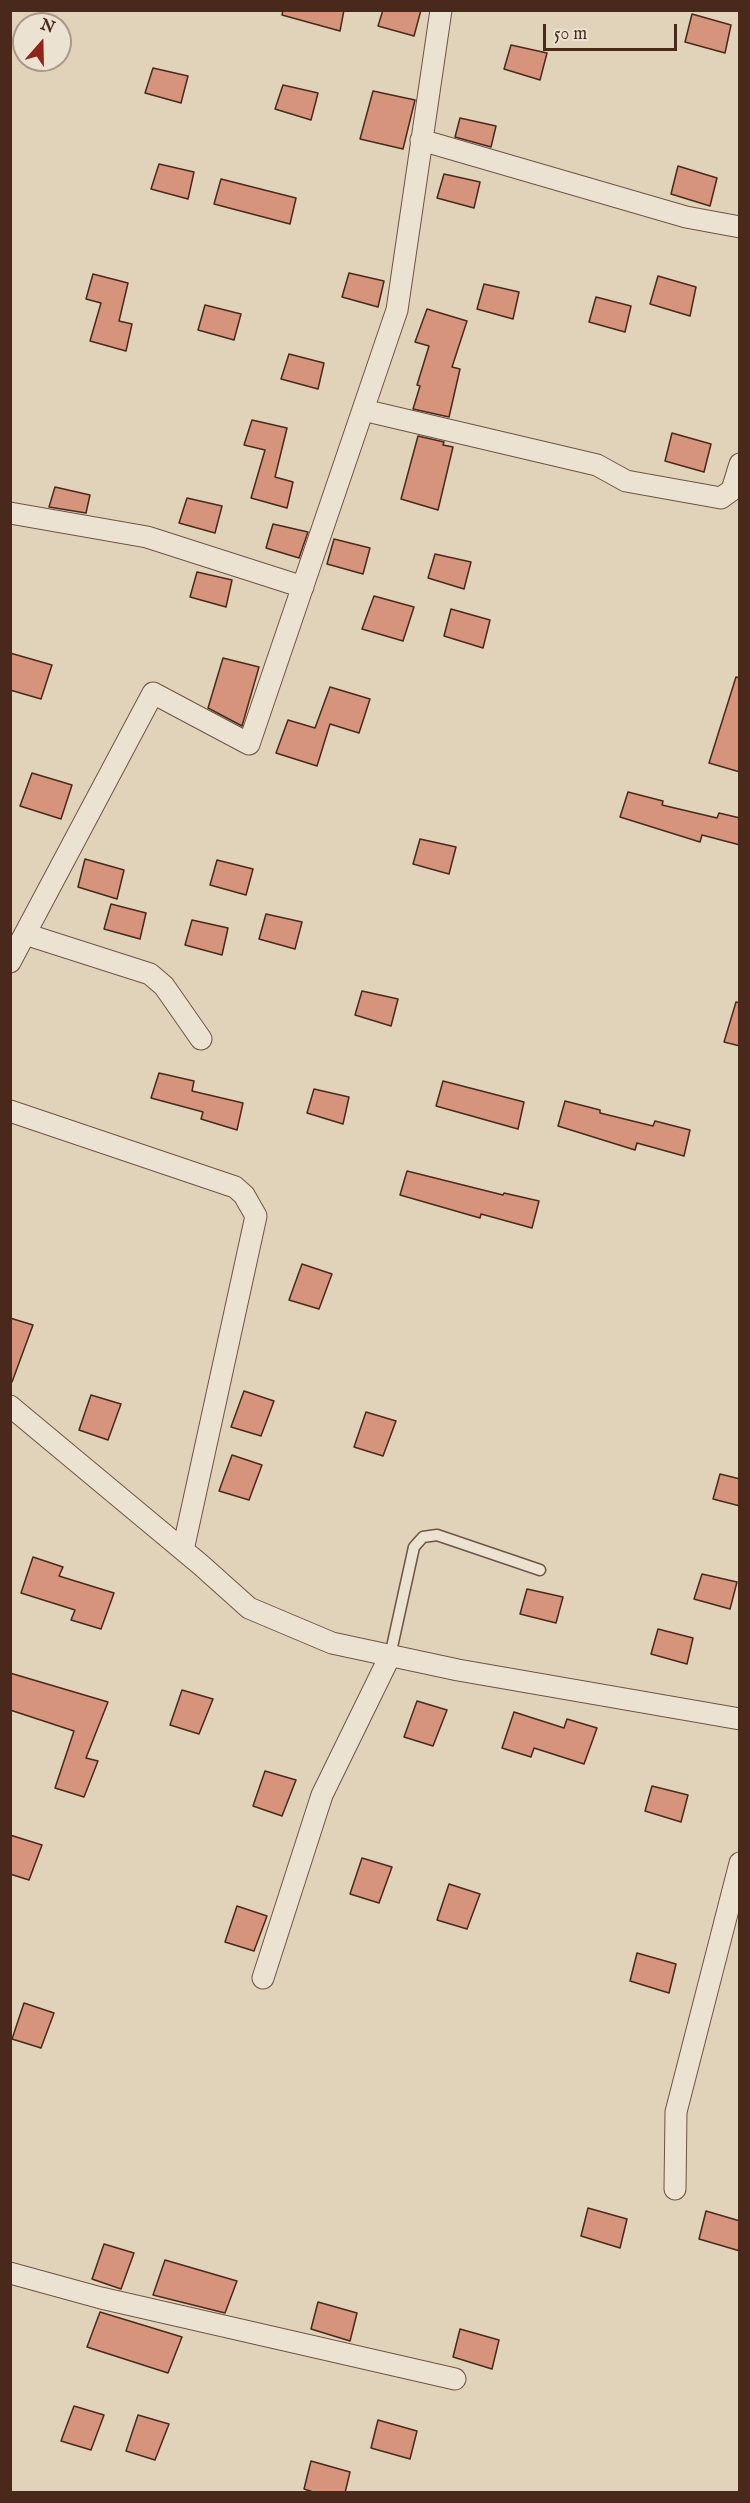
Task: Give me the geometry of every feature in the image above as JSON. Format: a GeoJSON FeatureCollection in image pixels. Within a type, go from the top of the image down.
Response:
{"type":"FeatureCollection","features":[{"type":"Feature","properties":{"kind":"street"},"geometry":{"type":"LineString","coordinates":[[10,962],[153,693],[249,744],[397,310],[441,10]]}},
{"type":"Feature","properties":{"kind":"street"},"geometry":{"type":"LineString","coordinates":[[422,140],[680,215],[740,228]]}},
{"type":"Feature","properties":{"kind":"street"},"geometry":{"type":"LineString","coordinates":[[363,410],[597,465],[626,481],[721,498],[732,490],[740,464]]}},
{"type":"Feature","properties":{"kind":"street"},"geometry":{"type":"LineString","coordinates":[[10,513],[147,537],[303,587]]}},
{"type":"Feature","properties":{"kind":"street"},"geometry":{"type":"LineString","coordinates":[[25,934],[150,974],[164,986],[201,1039]]}},
{"type":"Feature","properties":{"kind":"street"},"geometry":{"type":"LineString","coordinates":[[10,1111],[235,1187],[244,1195],[256,1216],[183,1550]]}},
{"type":"Feature","properties":{"kind":"street"},"geometry":{"type":"LineString","coordinates":[[10,1406],[249,1608],[332,1643],[458,1670],[740,1719]]}},
{"type":"Feature","properties":{"kind":"street"},"geometry":{"type":"LineString","coordinates":[[263,1978],[322,1795],[390,1656]]}},
{"type":"Feature","properties":{"kind":"street"},"geometry":{"type":"LineString","coordinates":[[675,2189],[676,2112],[740,1863]]}},
{"type":"Feature","properties":{"kind":"street"},"geometry":{"type":"LineString","coordinates":[[10,2273],[101,2298],[455,2379]]}},
{"type":"Feature","properties":{"kind":"lane"},"geometry":{"type":"LineString","coordinates":[[390,1656],[414,1547],[423,1537],[437,1535],[540,1570]]}},
{"type":"Feature","properties":{"kind":"building"},"geometry":{"type":"Polygon","coordinates":[[[283,10],[344,10],[340,31],[282,15],[283,10]]]}},
{"type":"Feature","properties":{"kind":"building"},"geometry":{"type":"Polygon","coordinates":[[[383,10],[421,10],[414,36],[378,26],[383,10]]]}},
{"type":"Feature","properties":{"kind":"building"},"geometry":{"type":"Polygon","coordinates":[[[692,14],[731,25],[725,53],[685,42],[692,14]]]}},
{"type":"Feature","properties":{"kind":"building"},"geometry":{"type":"Polygon","coordinates":[[[511,45],[547,53],[540,80],[504,69],[511,45]]]}},
{"type":"Feature","properties":{"kind":"building"},"geometry":{"type":"Polygon","coordinates":[[[153,68],[188,76],[181,103],[145,93],[153,68]]]}},
{"type":"Feature","properties":{"kind":"building"},"geometry":{"type":"Polygon","coordinates":[[[283,85],[318,93],[311,120],[275,109],[283,85]]]}},
{"type":"Feature","properties":{"kind":"building"},"geometry":{"type":"Polygon","coordinates":[[[373,91],[415,100],[403,149],[360,139],[373,91]]]}},
{"type":"Feature","properties":{"kind":"building"},"geometry":{"type":"Polygon","coordinates":[[[460,118],[496,126],[491,147],[455,137],[460,118]]]}},
{"type":"Feature","properties":{"kind":"building"},"geometry":{"type":"Polygon","coordinates":[[[159,164],[194,172],[188,199],[151,189],[159,164]]]}},
{"type":"Feature","properties":{"kind":"building"},"geometry":{"type":"Polygon","coordinates":[[[678,166],[717,178],[710,206],[671,194],[678,166]]]}},
{"type":"Feature","properties":{"kind":"building"},"geometry":{"type":"Polygon","coordinates":[[[444,174],[480,182],[474,208],[437,198],[444,174]]]}},
{"type":"Feature","properties":{"kind":"building"},"geometry":{"type":"Polygon","coordinates":[[[221,179],[296,198],[290,224],[214,204],[221,179]]]}},
{"type":"Feature","properties":{"kind":"building"},"geometry":{"type":"Polygon","coordinates":[[[349,273],[384,281],[378,307],[342,297],[349,273]]]}},
{"type":"Feature","properties":{"kind":"building"},"geometry":{"type":"Polygon","coordinates":[[[93,274],[128,283],[119,321],[132,324],[126,351],[90,341],[101,303],[86,299],[93,274]]]}},
{"type":"Feature","properties":{"kind":"building"},"geometry":{"type":"Polygon","coordinates":[[[658,276],[696,287],[690,316],[650,304],[658,276]]]}},
{"type":"Feature","properties":{"kind":"building"},"geometry":{"type":"Polygon","coordinates":[[[484,284],[519,292],[513,319],[477,309],[484,284]]]}},
{"type":"Feature","properties":{"kind":"building"},"geometry":{"type":"Polygon","coordinates":[[[596,297],[631,306],[625,332],[589,322],[596,297]]]}},
{"type":"Feature","properties":{"kind":"building"},"geometry":{"type":"Polygon","coordinates":[[[205,305],[241,314],[234,340],[198,330],[205,305]]]}},
{"type":"Feature","properties":{"kind":"building"},"geometry":{"type":"Polygon","coordinates":[[[427,309],[467,321],[452,367],[460,369],[449,417],[413,409],[420,386],[417,385],[429,346],[415,342],[427,309]]]}},
{"type":"Feature","properties":{"kind":"building"},"geometry":{"type":"Polygon","coordinates":[[[289,354],[324,363],[318,389],[281,379],[289,354]]]}},
{"type":"Feature","properties":{"kind":"building"},"geometry":{"type":"Polygon","coordinates":[[[252,420],[287,428],[275,477],[293,482],[287,508],[251,498],[265,450],[244,445],[252,420]]]}},
{"type":"Feature","properties":{"kind":"building"},"geometry":{"type":"Polygon","coordinates":[[[672,433],[711,444],[704,472],[665,461],[672,433]]]}},
{"type":"Feature","properties":{"kind":"building"},"geometry":{"type":"Polygon","coordinates":[[[418,436],[444,442],[443,445],[453,447],[438,510],[401,499],[418,436]]]}},
{"type":"Feature","properties":{"kind":"building"},"geometry":{"type":"Polygon","coordinates":[[[55,487],[90,495],[86,513],[49,507],[55,487]]]}},
{"type":"Feature","properties":{"kind":"building"},"geometry":{"type":"Polygon","coordinates":[[[187,498],[222,506],[215,533],[179,523],[187,498]]]}},
{"type":"Feature","properties":{"kind":"building"},"geometry":{"type":"Polygon","coordinates":[[[273,524],[308,532],[299,558],[266,548],[273,524]]]}},
{"type":"Feature","properties":{"kind":"building"},"geometry":{"type":"Polygon","coordinates":[[[334,539],[370,548],[363,574],[327,564],[334,539]]]}},
{"type":"Feature","properties":{"kind":"building"},"geometry":{"type":"Polygon","coordinates":[[[435,554],[471,562],[464,589],[428,578],[435,554]]]}},
{"type":"Feature","properties":{"kind":"building"},"geometry":{"type":"Polygon","coordinates":[[[197,572],[232,580],[226,607],[190,597],[197,572]]]}},
{"type":"Feature","properties":{"kind":"building"},"geometry":{"type":"Polygon","coordinates":[[[374,596],[414,607],[403,641],[362,629],[374,596]]]}},
{"type":"Feature","properties":{"kind":"building"},"geometry":{"type":"Polygon","coordinates":[[[451,609],[490,620],[483,648],[444,636],[451,609]]]}},
{"type":"Feature","properties":{"kind":"building"},"geometry":{"type":"Polygon","coordinates":[[[10,653],[52,665],[41,699],[10,690],[10,653]]]}},
{"type":"Feature","properties":{"kind":"building"},"geometry":{"type":"Polygon","coordinates":[[[223,658],[259,667],[242,726],[208,708],[223,658]]]}},
{"type":"Feature","properties":{"kind":"building"},"geometry":{"type":"Polygon","coordinates":[[[736,677],[740,678],[740,772],[709,763],[736,677]]]}},
{"type":"Feature","properties":{"kind":"building"},"geometry":{"type":"Polygon","coordinates":[[[330,687],[370,699],[359,733],[330,724],[317,766],[276,753],[288,720],[315,728],[330,687]]]}},
{"type":"Feature","properties":{"kind":"building"},"geometry":{"type":"Polygon","coordinates":[[[32,773],[72,785],[61,819],[20,806],[32,773]]]}},
{"type":"Feature","properties":{"kind":"building"},"geometry":{"type":"Polygon","coordinates":[[[628,792],[663,801],[662,805],[717,818],[719,813],[740,818],[740,845],[702,835],[700,842],[620,817],[628,792]]]}},
{"type":"Feature","properties":{"kind":"building"},"geometry":{"type":"Polygon","coordinates":[[[420,839],[456,847],[449,874],[413,864],[420,839]]]}},
{"type":"Feature","properties":{"kind":"building"},"geometry":{"type":"Polygon","coordinates":[[[85,859],[124,870],[117,899],[78,887],[85,859]]]}},
{"type":"Feature","properties":{"kind":"building"},"geometry":{"type":"Polygon","coordinates":[[[217,860],[253,869],[246,895],[210,885],[217,860]]]}},
{"type":"Feature","properties":{"kind":"building"},"geometry":{"type":"Polygon","coordinates":[[[111,904],[146,913],[140,939],[104,929],[111,904]]]}},
{"type":"Feature","properties":{"kind":"building"},"geometry":{"type":"Polygon","coordinates":[[[266,914],[302,922],[295,949],[259,939],[266,914]]]}},
{"type":"Feature","properties":{"kind":"building"},"geometry":{"type":"Polygon","coordinates":[[[192,920],[228,928],[222,955],[185,945],[192,920]]]}},
{"type":"Feature","properties":{"kind":"building"},"geometry":{"type":"Polygon","coordinates":[[[362,991],[398,999],[391,1026],[355,1015],[362,991]]]}},
{"type":"Feature","properties":{"kind":"building"},"geometry":{"type":"Polygon","coordinates":[[[736,1002],[740,1003],[740,1046],[724,1042],[736,1002]]]}},
{"type":"Feature","properties":{"kind":"building"},"geometry":{"type":"Polygon","coordinates":[[[159,1073],[194,1081],[192,1091],[243,1103],[237,1130],[201,1119],[203,1112],[151,1098],[159,1073]]]}},
{"type":"Feature","properties":{"kind":"building"},"geometry":{"type":"Polygon","coordinates":[[[443,1081],[524,1102],[518,1129],[436,1106],[443,1081]]]}},
{"type":"Feature","properties":{"kind":"building"},"geometry":{"type":"Polygon","coordinates":[[[314,1089],[349,1097],[343,1124],[307,1113],[314,1089]]]}},
{"type":"Feature","properties":{"kind":"building"},"geometry":{"type":"Polygon","coordinates":[[[565,1101],[600,1110],[600,1113],[653,1126],[655,1121],[690,1130],[684,1156],[637,1143],[635,1150],[558,1126],[565,1101]]]}},
{"type":"Feature","properties":{"kind":"building"},"geometry":{"type":"Polygon","coordinates":[[[407,1171],[503,1195],[504,1193],[539,1201],[532,1228],[481,1214],[480,1218],[400,1195],[407,1171]]]}},
{"type":"Feature","properties":{"kind":"building"},"geometry":{"type":"Polygon","coordinates":[[[302,1264],[332,1274],[319,1309],[289,1300],[302,1264]]]}},
{"type":"Feature","properties":{"kind":"building"},"geometry":{"type":"Polygon","coordinates":[[[10,1318],[33,1325],[12,1382],[10,1382],[10,1318]]]}},
{"type":"Feature","properties":{"kind":"building"},"geometry":{"type":"Polygon","coordinates":[[[244,1391],[274,1401],[261,1436],[231,1427],[244,1391]]]}},
{"type":"Feature","properties":{"kind":"building"},"geometry":{"type":"Polygon","coordinates":[[[91,1395],[121,1404],[108,1440],[79,1430],[91,1395]]]}},
{"type":"Feature","properties":{"kind":"building"},"geometry":{"type":"Polygon","coordinates":[[[366,1412],[396,1421],[383,1456],[354,1447],[366,1412]]]}},
{"type":"Feature","properties":{"kind":"building"},"geometry":{"type":"Polygon","coordinates":[[[232,1455],[262,1465],[249,1500],[219,1491],[232,1455]]]}},
{"type":"Feature","properties":{"kind":"building"},"geometry":{"type":"Polygon","coordinates":[[[720,1474],[740,1479],[740,1506],[713,1499],[720,1474]]]}},
{"type":"Feature","properties":{"kind":"building"},"geometry":{"type":"Polygon","coordinates":[[[33,1557],[63,1567],[59,1576],[114,1593],[101,1629],[71,1620],[75,1610],[21,1593],[33,1557]]]}},
{"type":"Feature","properties":{"kind":"building"},"geometry":{"type":"Polygon","coordinates":[[[702,1574],[737,1582],[730,1609],[694,1599],[702,1574]]]}},
{"type":"Feature","properties":{"kind":"building"},"geometry":{"type":"Polygon","coordinates":[[[527,1589],[563,1597],[556,1623],[520,1614],[527,1589]]]}},
{"type":"Feature","properties":{"kind":"building"},"geometry":{"type":"Polygon","coordinates":[[[658,1629],[693,1638],[687,1664],[651,1654],[658,1629]]]}},
{"type":"Feature","properties":{"kind":"building"},"geometry":{"type":"Polygon","coordinates":[[[10,1673],[108,1702],[86,1758],[98,1761],[84,1797],[55,1788],[74,1731],[10,1710],[10,1673]]]}},
{"type":"Feature","properties":{"kind":"building"},"geometry":{"type":"Polygon","coordinates":[[[182,1690],[213,1699],[199,1734],[170,1725],[182,1690]]]}},
{"type":"Feature","properties":{"kind":"building"},"geometry":{"type":"Polygon","coordinates":[[[417,1701],[447,1710],[433,1746],[404,1737],[417,1701]]]}},
{"type":"Feature","properties":{"kind":"building"},"geometry":{"type":"Polygon","coordinates":[[[514,1712],[564,1728],[567,1719],[597,1728],[584,1764],[534,1748],[531,1757],[502,1748],[514,1712]]]}},
{"type":"Feature","properties":{"kind":"building"},"geometry":{"type":"Polygon","coordinates":[[[265,1771],[296,1780],[282,1816],[253,1806],[265,1771]]]}},
{"type":"Feature","properties":{"kind":"building"},"geometry":{"type":"Polygon","coordinates":[[[652,1786],[688,1795],[681,1822],[645,1811],[652,1786]]]}},
{"type":"Feature","properties":{"kind":"building"},"geometry":{"type":"Polygon","coordinates":[[[10,1835],[42,1845],[29,1880],[10,1874],[10,1835]]]}},
{"type":"Feature","properties":{"kind":"building"},"geometry":{"type":"Polygon","coordinates":[[[362,1858],[392,1867],[379,1903],[350,1894],[362,1858]]]}},
{"type":"Feature","properties":{"kind":"building"},"geometry":{"type":"Polygon","coordinates":[[[449,1884],[480,1894],[467,1929],[437,1920],[449,1884]]]}},
{"type":"Feature","properties":{"kind":"building"},"geometry":{"type":"Polygon","coordinates":[[[237,1906],[267,1916],[254,1951],[225,1942],[237,1906]]]}},
{"type":"Feature","properties":{"kind":"building"},"geometry":{"type":"Polygon","coordinates":[[[637,1953],[676,1964],[669,1993],[630,1981],[637,1953]]]}},
{"type":"Feature","properties":{"kind":"building"},"geometry":{"type":"Polygon","coordinates":[[[24,2003],[54,2013],[41,2048],[12,2039],[24,2003]]]}},
{"type":"Feature","properties":{"kind":"building"},"geometry":{"type":"Polygon","coordinates":[[[588,2208],[627,2219],[620,2248],[581,2236],[588,2208]]]}},
{"type":"Feature","properties":{"kind":"building"},"geometry":{"type":"Polygon","coordinates":[[[706,2211],[740,2221],[740,2251],[699,2239],[706,2211]]]}},
{"type":"Feature","properties":{"kind":"building"},"geometry":{"type":"Polygon","coordinates":[[[104,2244],[134,2253],[121,2289],[92,2279],[104,2244]]]}},
{"type":"Feature","properties":{"kind":"building"},"geometry":{"type":"Polygon","coordinates":[[[165,2260],[237,2281],[225,2313],[153,2295],[165,2260]]]}},
{"type":"Feature","properties":{"kind":"building"},"geometry":{"type":"Polygon","coordinates":[[[318,2302],[357,2313],[350,2341],[311,2329],[318,2302]]]}},
{"type":"Feature","properties":{"kind":"building"},"geometry":{"type":"Polygon","coordinates":[[[100,2312],[182,2337],[168,2373],[87,2347],[100,2312]]]}},
{"type":"Feature","properties":{"kind":"building"},"geometry":{"type":"Polygon","coordinates":[[[460,2329],[499,2340],[492,2369],[453,2357],[460,2329]]]}},
{"type":"Feature","properties":{"kind":"building"},"geometry":{"type":"Polygon","coordinates":[[[74,2406],[104,2415],[91,2450],[61,2441],[74,2406]]]}},
{"type":"Feature","properties":{"kind":"building"},"geometry":{"type":"Polygon","coordinates":[[[138,2415],[169,2424],[155,2460],[126,2451],[138,2415]]]}},
{"type":"Feature","properties":{"kind":"building"},"geometry":{"type":"Polygon","coordinates":[[[378,2420],[417,2431],[410,2459],[371,2448],[378,2420]]]}},
{"type":"Feature","properties":{"kind":"building"},"geometry":{"type":"Polygon","coordinates":[[[311,2461],[350,2472],[345,2493],[316,2493],[304,2489],[311,2461]]]}}]}
